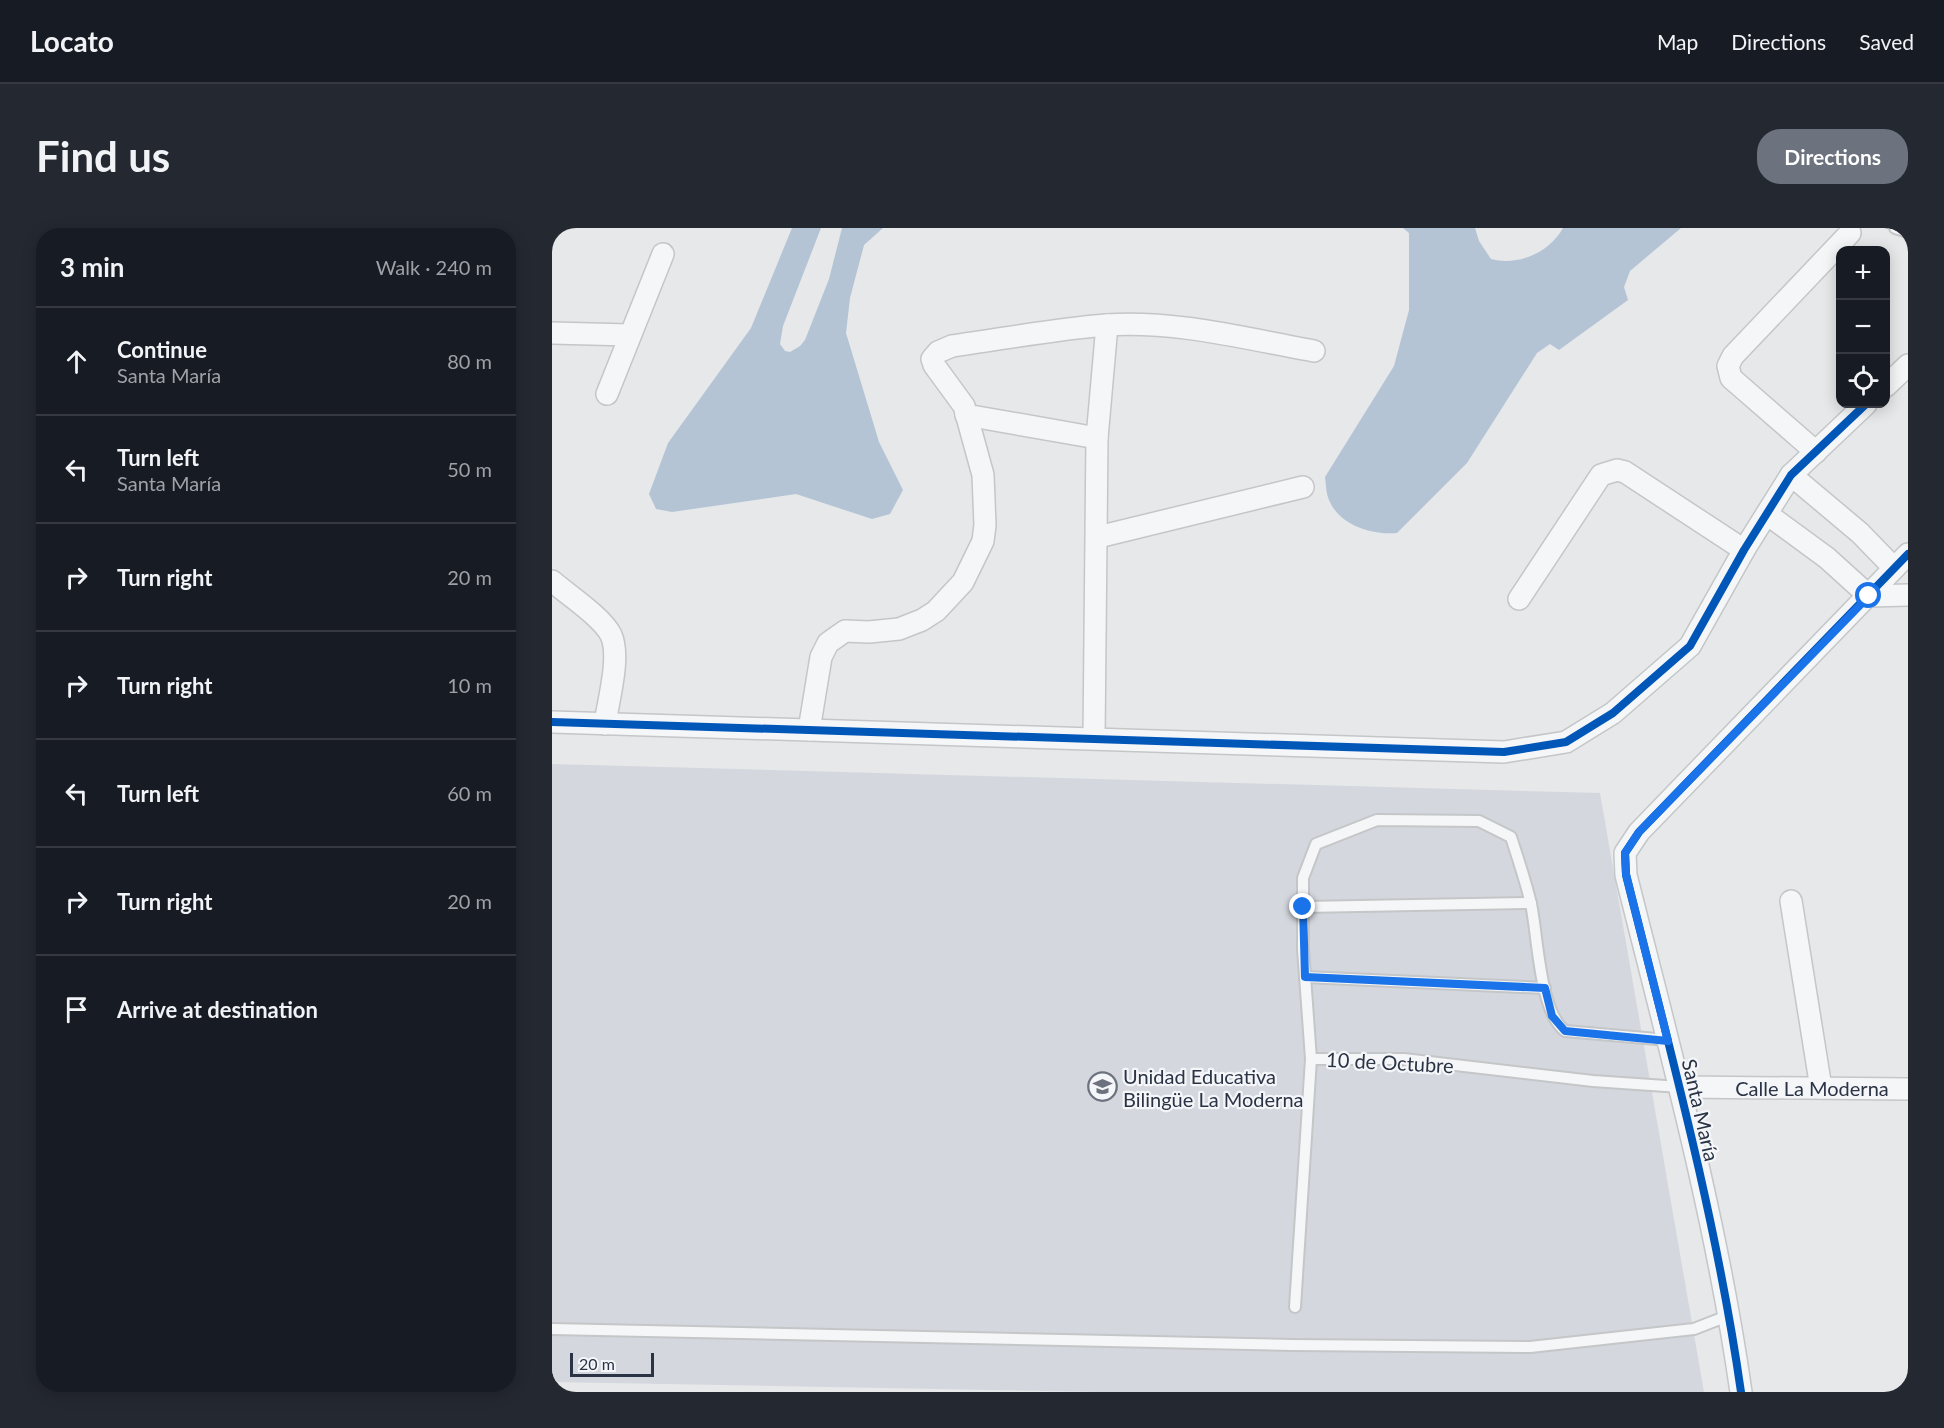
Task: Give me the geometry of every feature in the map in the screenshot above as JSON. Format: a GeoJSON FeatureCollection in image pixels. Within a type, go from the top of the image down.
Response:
{"type":"FeatureCollection","features":[{"type":"Feature","properties":{"kind":"street"},"geometry":{"type":"LineString","coordinates":[[1816,453],[1731,378],[1728,366],[1733,356],[1850,233]]}},
{"type":"Feature","properties":{"kind":"street"},"geometry":{"type":"LineString","coordinates":[[607,394],[663,254]]}},
{"type":"Feature","properties":{"kind":"street"},"geometry":{"type":"LineString","coordinates":[[1094,738],[1098,537],[1097,438],[1107,325]]}},
{"type":"Feature","properties":{"kind":"street"},"geometry":{"type":"LineString","coordinates":[[809,730],[821,657],[836,634],[844,631],[869,632],[899,628],[922,620],[950,598],[974,564],[986,525],[984,486],[960,398],[934,365],[932,359],[938,352],[952,346],[1107,325],[1157,326],[1217,333],[1314,351]]}},
{"type":"Feature","properties":{"kind":"street"},"geometry":{"type":"LineString","coordinates":[[552,333],[630,335]]}},
{"type":"Feature","properties":{"kind":"street"},"geometry":{"type":"LineString","coordinates":[[1890,382],[1908,365]]}},
{"type":"Feature","properties":{"kind":"street"},"geometry":{"type":"LineString","coordinates":[[552,722],[1504,752],[1566,742],[1613,713],[1690,646],[1744,550],[1791,475],[1862,408]]}},
{"type":"Feature","properties":{"kind":"street"},"geometry":{"type":"LineString","coordinates":[[966,415],[1097,438]]}},
{"type":"Feature","properties":{"kind":"street"},"geometry":{"type":"LineString","coordinates":[[1519,599],[1601,475],[1608,471],[1625,472],[1744,550]]}},
{"type":"Feature","properties":{"kind":"street"},"geometry":{"type":"LineString","coordinates":[[1791,475],[1860,533],[1901,561]]}},
{"type":"Feature","properties":{"kind":"street"},"geometry":{"type":"LineString","coordinates":[[1098,537],[1302,487]]}},
{"type":"Feature","properties":{"kind":"street"},"geometry":{"type":"LineString","coordinates":[[1767,514],[1827,558],[1869,596],[1908,595]]}},
{"type":"Feature","properties":{"kind":"street","name":"Santa María"},"geometry":{"type":"LineString","coordinates":[[1741,1392],[1730,1315],[1680,1087],[1626,874],[1625,853],[1639,832],[1901,561]]}},
{"type":"Feature","properties":{"kind":"street"},"geometry":{"type":"LineString","coordinates":[[552,581],[602,623],[611,636],[615,654],[605,724]]}},
{"type":"Feature","properties":{"kind":"street"},"geometry":{"type":"LineString","coordinates":[[1791,901],[1821,1088]]}},
{"type":"Feature","properties":{"kind":"street","name":"Calle La Moderna"},"geometry":{"type":"LineString","coordinates":[[1680,1087],[1908,1089]]}},
{"type":"Feature","properties":{"kind":"lane"},"geometry":{"type":"LineString","coordinates":[[1895,228],[1908,232]]}},
{"type":"Feature","properties":{"kind":"lane"},"geometry":{"type":"LineString","coordinates":[[1311,1059],[1305,977],[1303,878],[1316,844],[1377,820],[1479,821],[1511,837],[1531,903],[1552,1016],[1565,1031],[1668,1041]]}},
{"type":"Feature","properties":{"kind":"lane"},"geometry":{"type":"LineString","coordinates":[[1303,907],[1531,903]]}},
{"type":"Feature","properties":{"kind":"lane"},"geometry":{"type":"LineString","coordinates":[[1305,977],[1545,988]]}},
{"type":"Feature","properties":{"kind":"lane","name":"10 de Octubre"},"geometry":{"type":"LineString","coordinates":[[1295,1307],[1311,1059],[1404,1059],[1593,1081],[1680,1087]]}},
{"type":"Feature","properties":{"kind":"lane"},"geometry":{"type":"LineString","coordinates":[[552,1329],[1292,1345],[1530,1347],[1694,1329],[1730,1315]]}},
{"type":"Feature","properties":{"kind":"shaded area","name":"Unidad Educativa Bilingüe La Moderna"},"geometry":{"type":"Polygon","coordinates":[[[552,764],[1600,793],[1704,1392],[1102,1392],[552,1382],[552,764]]]}},
{"type":"Feature","properties":{"kind":"water"},"geometry":{"type":"Polygon","coordinates":[[[792,228],[821,228],[783,326],[780,344],[785,351],[790,352],[805,340],[829,279],[842,228],[883,228],[864,245],[850,298],[846,333],[879,442],[903,490],[890,514],[872,519],[796,494],[672,512],[656,509],[649,494],[668,443],[751,328],[792,228]]]}},
{"type":"Feature","properties":{"kind":"water"},"geometry":{"type":"Polygon","coordinates":[[[1403,228],[1475,228],[1479,241],[1491,259],[1512,261],[1541,251],[1557,237],[1563,228],[1681,228],[1630,271],[1624,287],[1628,300],[1559,350],[1550,344],[1537,353],[1467,463],[1397,533],[1387,533],[1358,527],[1341,516],[1329,500],[1325,477],[1394,366],[1409,310],[1409,233],[1403,228]]]}},
{"type":"Feature","properties":{"kind":"cycle path"},"geometry":{"type":"LineString","coordinates":[[552,722],[1504,752],[1566,742],[1613,713],[1690,646],[1744,550],[1791,475],[1862,408]]}},
{"type":"Feature","properties":{"kind":"cycle path"},"geometry":{"type":"LineString","coordinates":[[1741,1392],[1719,1261],[1675,1068],[1626,875],[1625,853],[1639,832],[1908,554]]}},
{"type":"Feature","properties":{"kind":"place","name":"Unidad Educativa Bilingüe La Moderna"},"geometry":{"type":"Point","coordinates":[1102,1087]}},
{"type":"Feature","properties":{"kind":"route"},"geometry":{"type":"LineString","coordinates":[[1303,907],[1305,977],[1545,988],[1552,1016],[1558,1026],[1565,1031],[1668,1041],[1626,874],[1625,853],[1639,832],[1869,596]]}}]}
